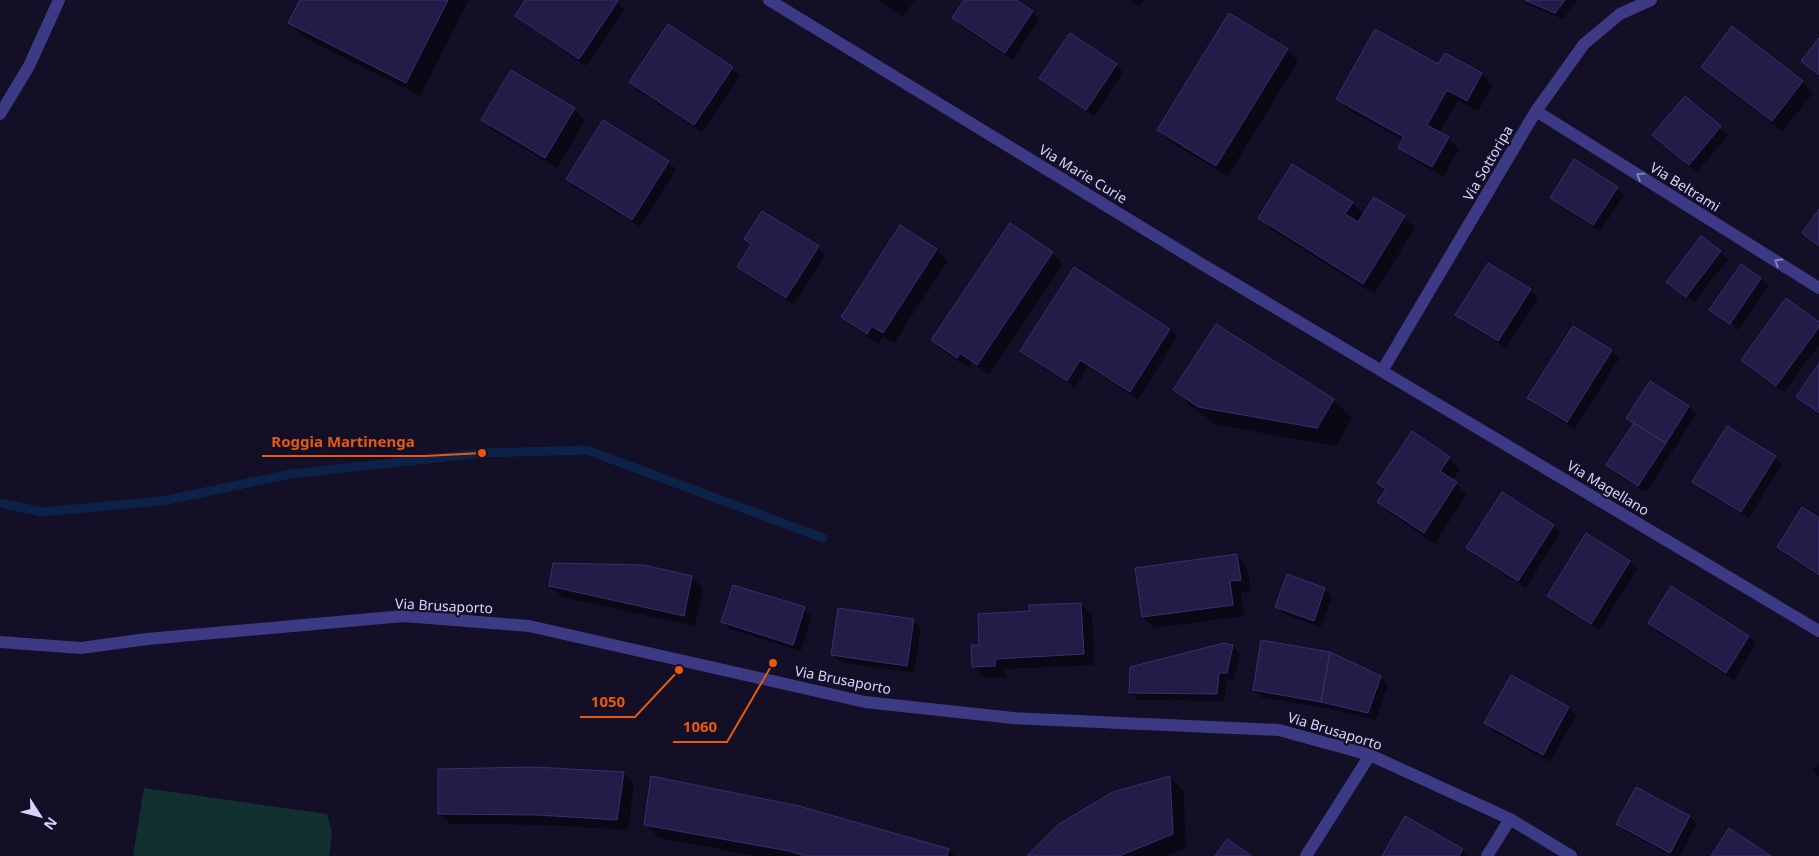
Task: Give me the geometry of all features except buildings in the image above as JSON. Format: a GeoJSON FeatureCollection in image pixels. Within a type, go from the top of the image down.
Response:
{"type":"FeatureCollection","features":[{"type":"Feature","properties":{"kind":"street"},"geometry":{"type":"LineString","coordinates":[[0,114],[29,66],[59,0]]}},
{"type":"Feature","properties":{"kind":"street","name":"Via Marie Curie"},"geometry":{"type":"LineString","coordinates":[[769,0],[1200,263],[1382,371]]}},
{"type":"Feature","properties":{"kind":"street","name":"Via Sottoripa"},"geometry":{"type":"LineString","coordinates":[[1382,371],[1536,111],[1584,44],[1620,14],[1651,0]]}},
{"type":"Feature","properties":{"kind":"street","name":"Via Beltrami"},"geometry":{"type":"LineString","coordinates":[[1536,111],[1819,288]]}},
{"type":"Feature","properties":{"kind":"street","name":"Via Magellano"},"geometry":{"type":"LineString","coordinates":[[1382,371],[1819,631]]}},
{"type":"Feature","properties":{"kind":"street","name":"Via Brusaporto"},"geometry":{"type":"LineString","coordinates":[[0,642],[81,648],[147,639],[404,616],[530,626],[865,702],[1013,718],[1279,730],[1370,755],[1510,819],[1571,856]]}},
{"type":"Feature","properties":{"kind":"street"},"geometry":{"type":"LineString","coordinates":[[1306,856],[1370,755]]}},
{"type":"Feature","properties":{"kind":"street"},"geometry":{"type":"LineString","coordinates":[[1487,856],[1510,819]]}},
{"type":"Feature","properties":{"kind":"green space"},"geometry":{"type":"Polygon","coordinates":[[[144,788],[327,814],[332,833],[329,856],[133,856],[144,788]]]}},
{"type":"Feature","properties":{"kind":"waterway"},"geometry":{"type":"LineString","coordinates":[[0,503],[42,512],[162,501],[291,474],[482,453],[587,450],[823,538]]}},
{"type":"Feature","properties":{"kind":"place","name":"Roggia Martinenga"},"geometry":{"type":"Point","coordinates":[482,453]}},
{"type":"Feature","properties":{"kind":"place","name":"1060"},"geometry":{"type":"Point","coordinates":[773,663]}},
{"type":"Feature","properties":{"kind":"place","name":"1050"},"geometry":{"type":"Point","coordinates":[679,670]}}]}
